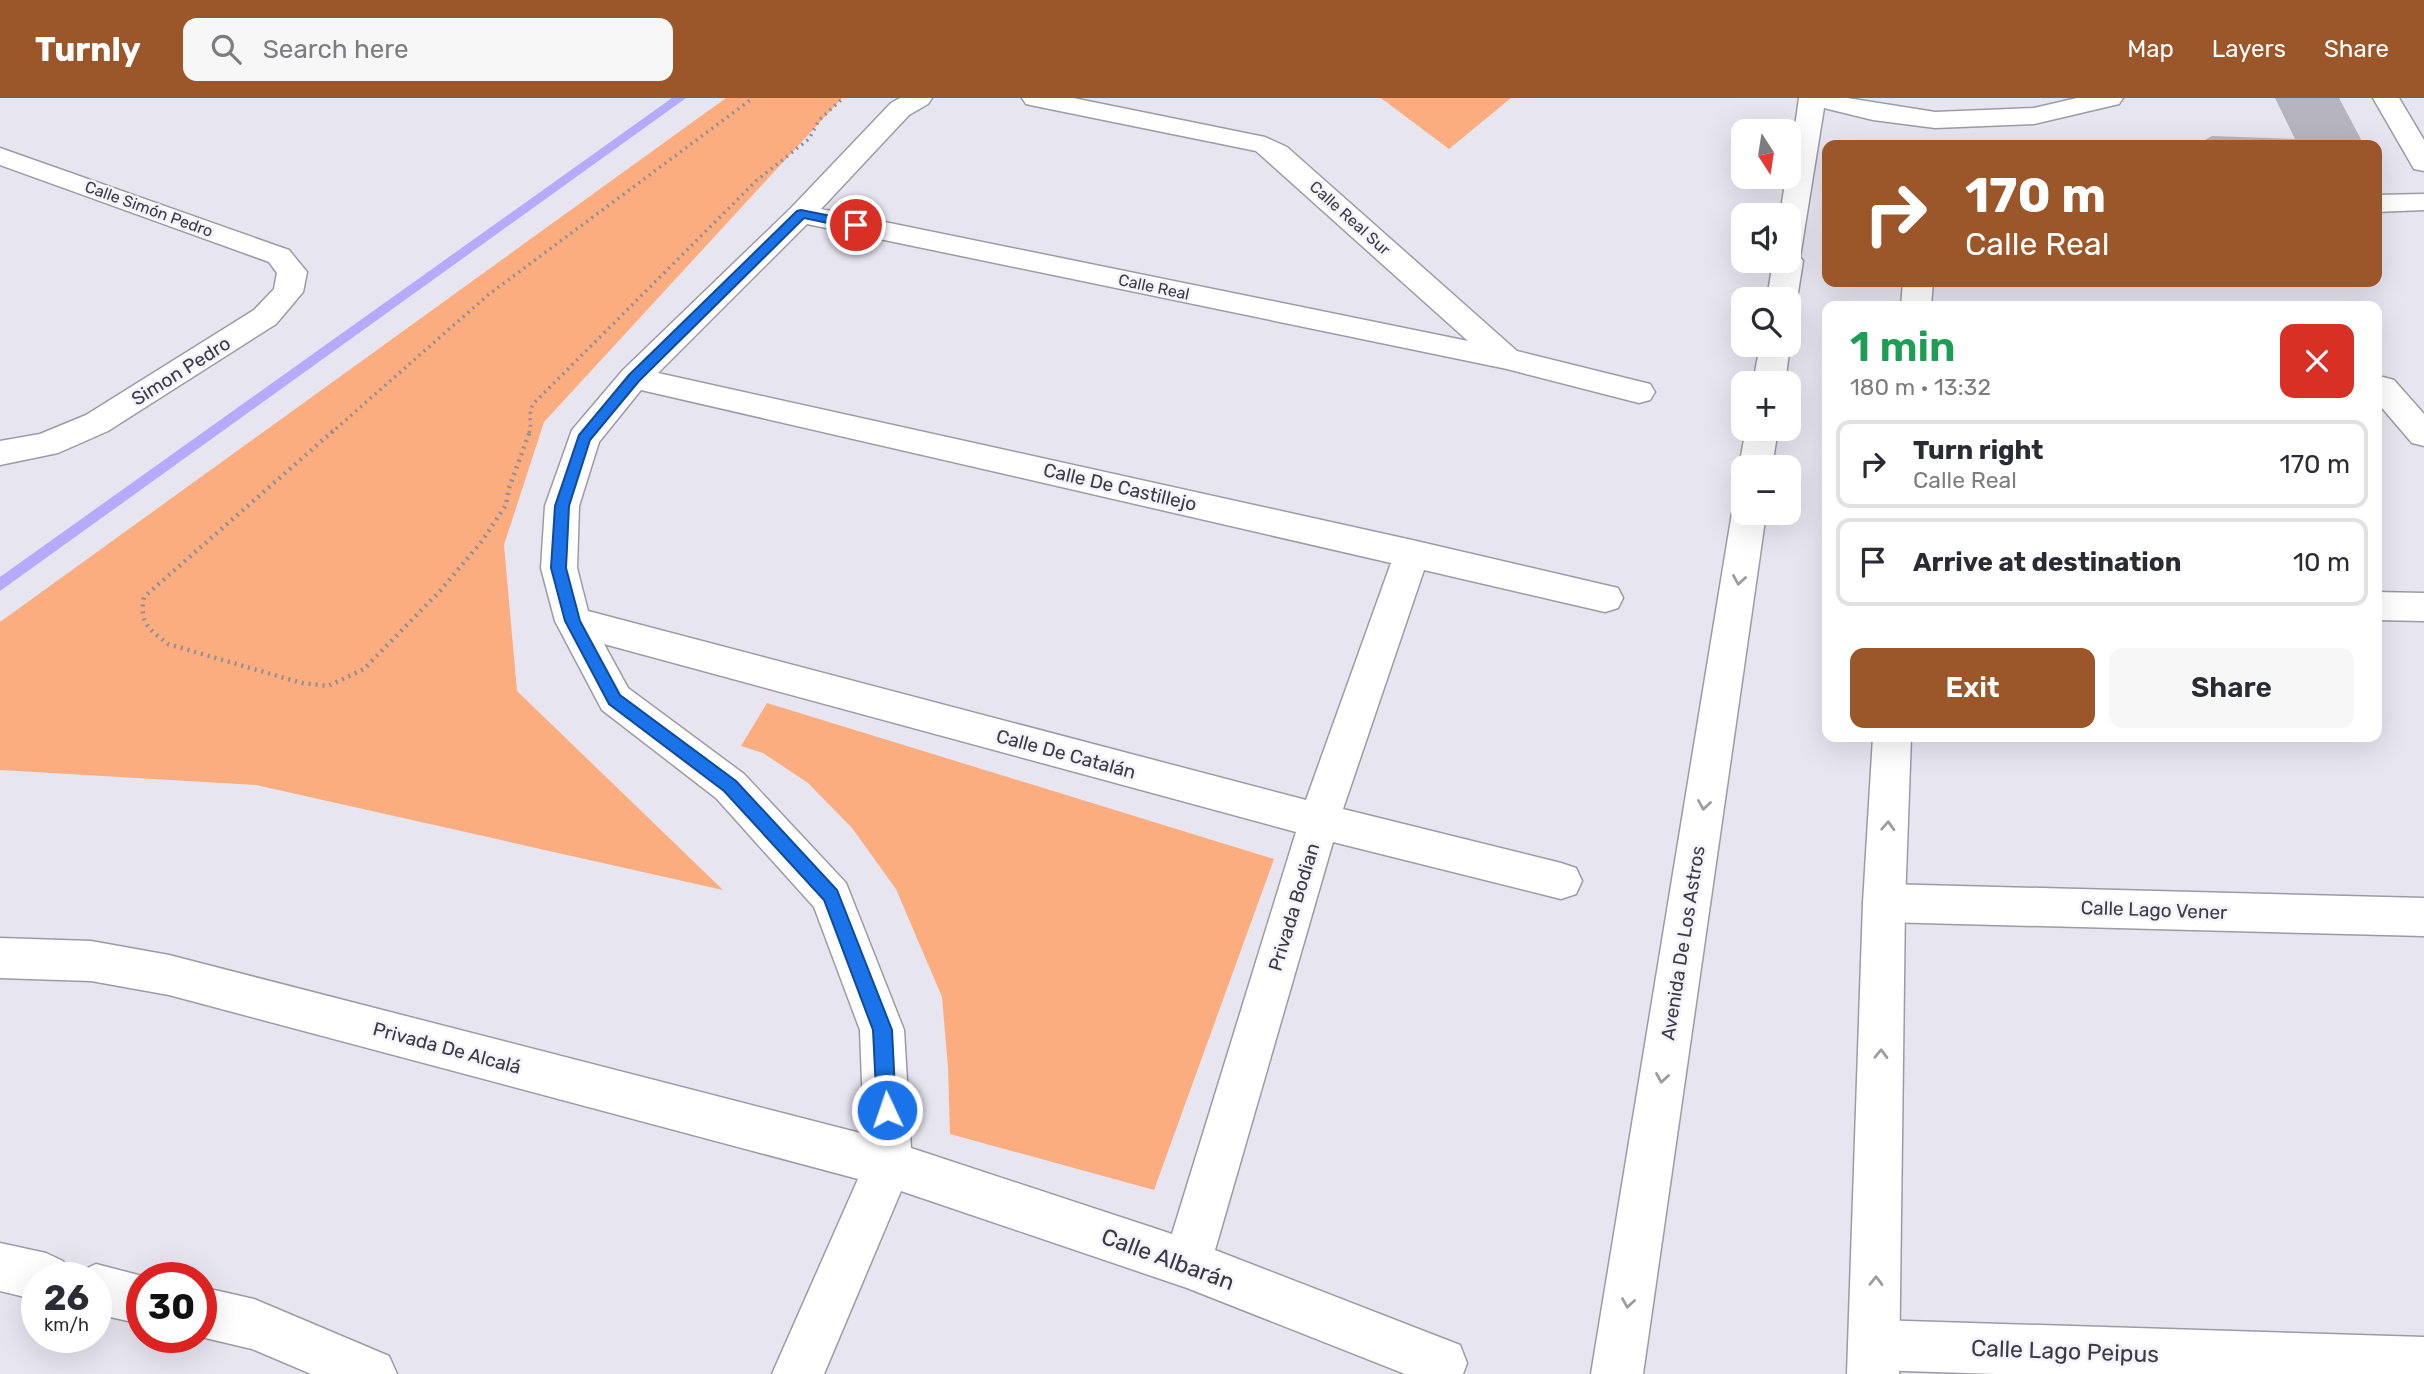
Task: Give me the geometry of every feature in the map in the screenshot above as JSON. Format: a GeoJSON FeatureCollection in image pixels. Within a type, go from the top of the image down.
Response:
{"type":"FeatureCollection","features":[{"type":"Feature","properties":{"kind":"street"},"geometry":{"type":"LineString","coordinates":[[799,1374],[890,1164],[882,1030],[831,896],[730,786],[615,699],[573,621],[559,568],[562,506],[584,438],[634,378],[801,214],[900,109],[919,98]]}},
{"type":"Feature","properties":{"kind":"street","name":"Calle Real Sur"},"geometry":{"type":"LineString","coordinates":[[1035,98],[1265,145],[1507,359],[1639,392]]}},
{"type":"Feature","properties":{"kind":"street"},"geometry":{"type":"LineString","coordinates":[[1796,203],[1813,98],[1873,112],[1934,132],[2034,116],[2110,98]]}},
{"type":"Feature","properties":{"kind":"street"},"geometry":{"type":"LineString","coordinates":[[2386,98],[2424,163]]}},
{"type":"Feature","properties":{"kind":"street","name":"Calle Simón Pedro"},"geometry":{"type":"LineString","coordinates":[[0,156],[279,256],[292,272]]}},
{"type":"Feature","properties":{"kind":"street"},"geometry":{"type":"LineString","coordinates":[[2382,204],[2424,202]]}},
{"type":"Feature","properties":{"kind":"street","name":"Calle Real"},"geometry":{"type":"LineString","coordinates":[[801,214],[1507,359]]}},
{"type":"Feature","properties":{"kind":"street","name":"Simon Pedro"},"geometry":{"type":"LineString","coordinates":[[0,453],[46,445],[97,423],[265,317],[288,292],[292,272]]}},
{"type":"Feature","properties":{"kind":"street","name":"Calle De Castillejo"},"geometry":{"type":"LineString","coordinates":[[634,378],[1412,552],[1605,598]]}},
{"type":"Feature","properties":{"kind":"street"},"geometry":{"type":"LineString","coordinates":[[2382,388],[2424,390]]}},
{"type":"Feature","properties":{"kind":"street"},"geometry":{"type":"LineString","coordinates":[[2382,390],[2424,435]]}},
{"type":"Feature","properties":{"kind":"street","name":"Avenida De Los Astros"},"geometry":{"type":"LineString","coordinates":[[1617,1374],[1747,525]]}},
{"type":"Feature","properties":{"kind":"street","name":"Privada Bodian"},"geometry":{"type":"LineString","coordinates":[[1187,1264],[1319,821],[1412,552]]}},
{"type":"Feature","properties":{"kind":"street"},"geometry":{"type":"LineString","coordinates":[[2382,606],[2424,607]]}},
{"type":"Feature","properties":{"kind":"street","name":"Calle De Catalán"},"geometry":{"type":"LineString","coordinates":[[573,621],[1319,821],[1562,881]]}},
{"type":"Feature","properties":{"kind":"street"},"geometry":{"type":"LineString","coordinates":[[1874,1359],[1884,903],[1892,742]]}},
{"type":"Feature","properties":{"kind":"street","name":"Calle Lago Vener"},"geometry":{"type":"LineString","coordinates":[[1884,903],[2424,917]]}},
{"type":"Feature","properties":{"kind":"street","name":"Privada De Alcalá"},"geometry":{"type":"LineString","coordinates":[[0,958],[92,961],[169,975],[890,1164]]}},
{"type":"Feature","properties":{"kind":"street","name":"Calle Albarán"},"geometry":{"type":"LineString","coordinates":[[890,1164],[1187,1264],[1442,1363]]}},
{"type":"Feature","properties":{"kind":"street"},"geometry":{"type":"LineString","coordinates":[[0,1267],[21,1272]]}},
{"type":"Feature","properties":{"kind":"street"},"geometry":{"type":"LineString","coordinates":[[217,1316],[254,1324],[371,1374]]}},
{"type":"Feature","properties":{"kind":"street","name":"Calle Lago Peipus"},"geometry":{"type":"LineString","coordinates":[[1874,1359],[2424,1362]]}},
{"type":"Feature","properties":{"kind":"path"},"geometry":{"type":"LineString","coordinates":[[753,98],[488,295],[144,597],[141,613],[150,630],[168,644],[302,683],[328,686],[364,669],[440,591],[482,541],[506,505],[509,488],[531,428],[528,415],[533,404],[757,180],[809,139],[819,120],[843,98]]}},
{"type":"Feature","properties":{"kind":"shaded area"},"geometry":{"type":"Polygon","coordinates":[[[726,98],[842,98],[544,422],[504,545],[517,691],[723,890],[256,785],[0,770],[0,622],[726,98]]]}},
{"type":"Feature","properties":{"kind":"shaded area"},"geometry":{"type":"Polygon","coordinates":[[[1381,98],[1511,98],[1449,149],[1381,98]]]}},
{"type":"Feature","properties":{"kind":"shaded area"},"geometry":{"type":"Polygon","coordinates":[[[767,703],[1274,859],[1154,1190],[950,1134],[942,997],[896,889],[852,828],[808,783],[763,753],[741,746],[767,703]]]}},
{"type":"Feature","properties":{"kind":"building"},"geometry":{"type":"Polygon","coordinates":[[[2275,98],[2339,98],[2361,140],[2205,140],[2212,136],[2295,139],[2275,98]]]}},
{"type":"Feature","properties":{"kind":"waterway"},"geometry":{"type":"LineString","coordinates":[[0,585],[680,98]]}},
{"type":"Feature","properties":{"kind":"route"},"geometry":{"type":"LineString","coordinates":[[856,225],[801,214],[634,378],[584,438],[562,506],[559,568],[573,621],[615,699],[730,786],[831,896],[882,1030],[887,1110]]}}]}
